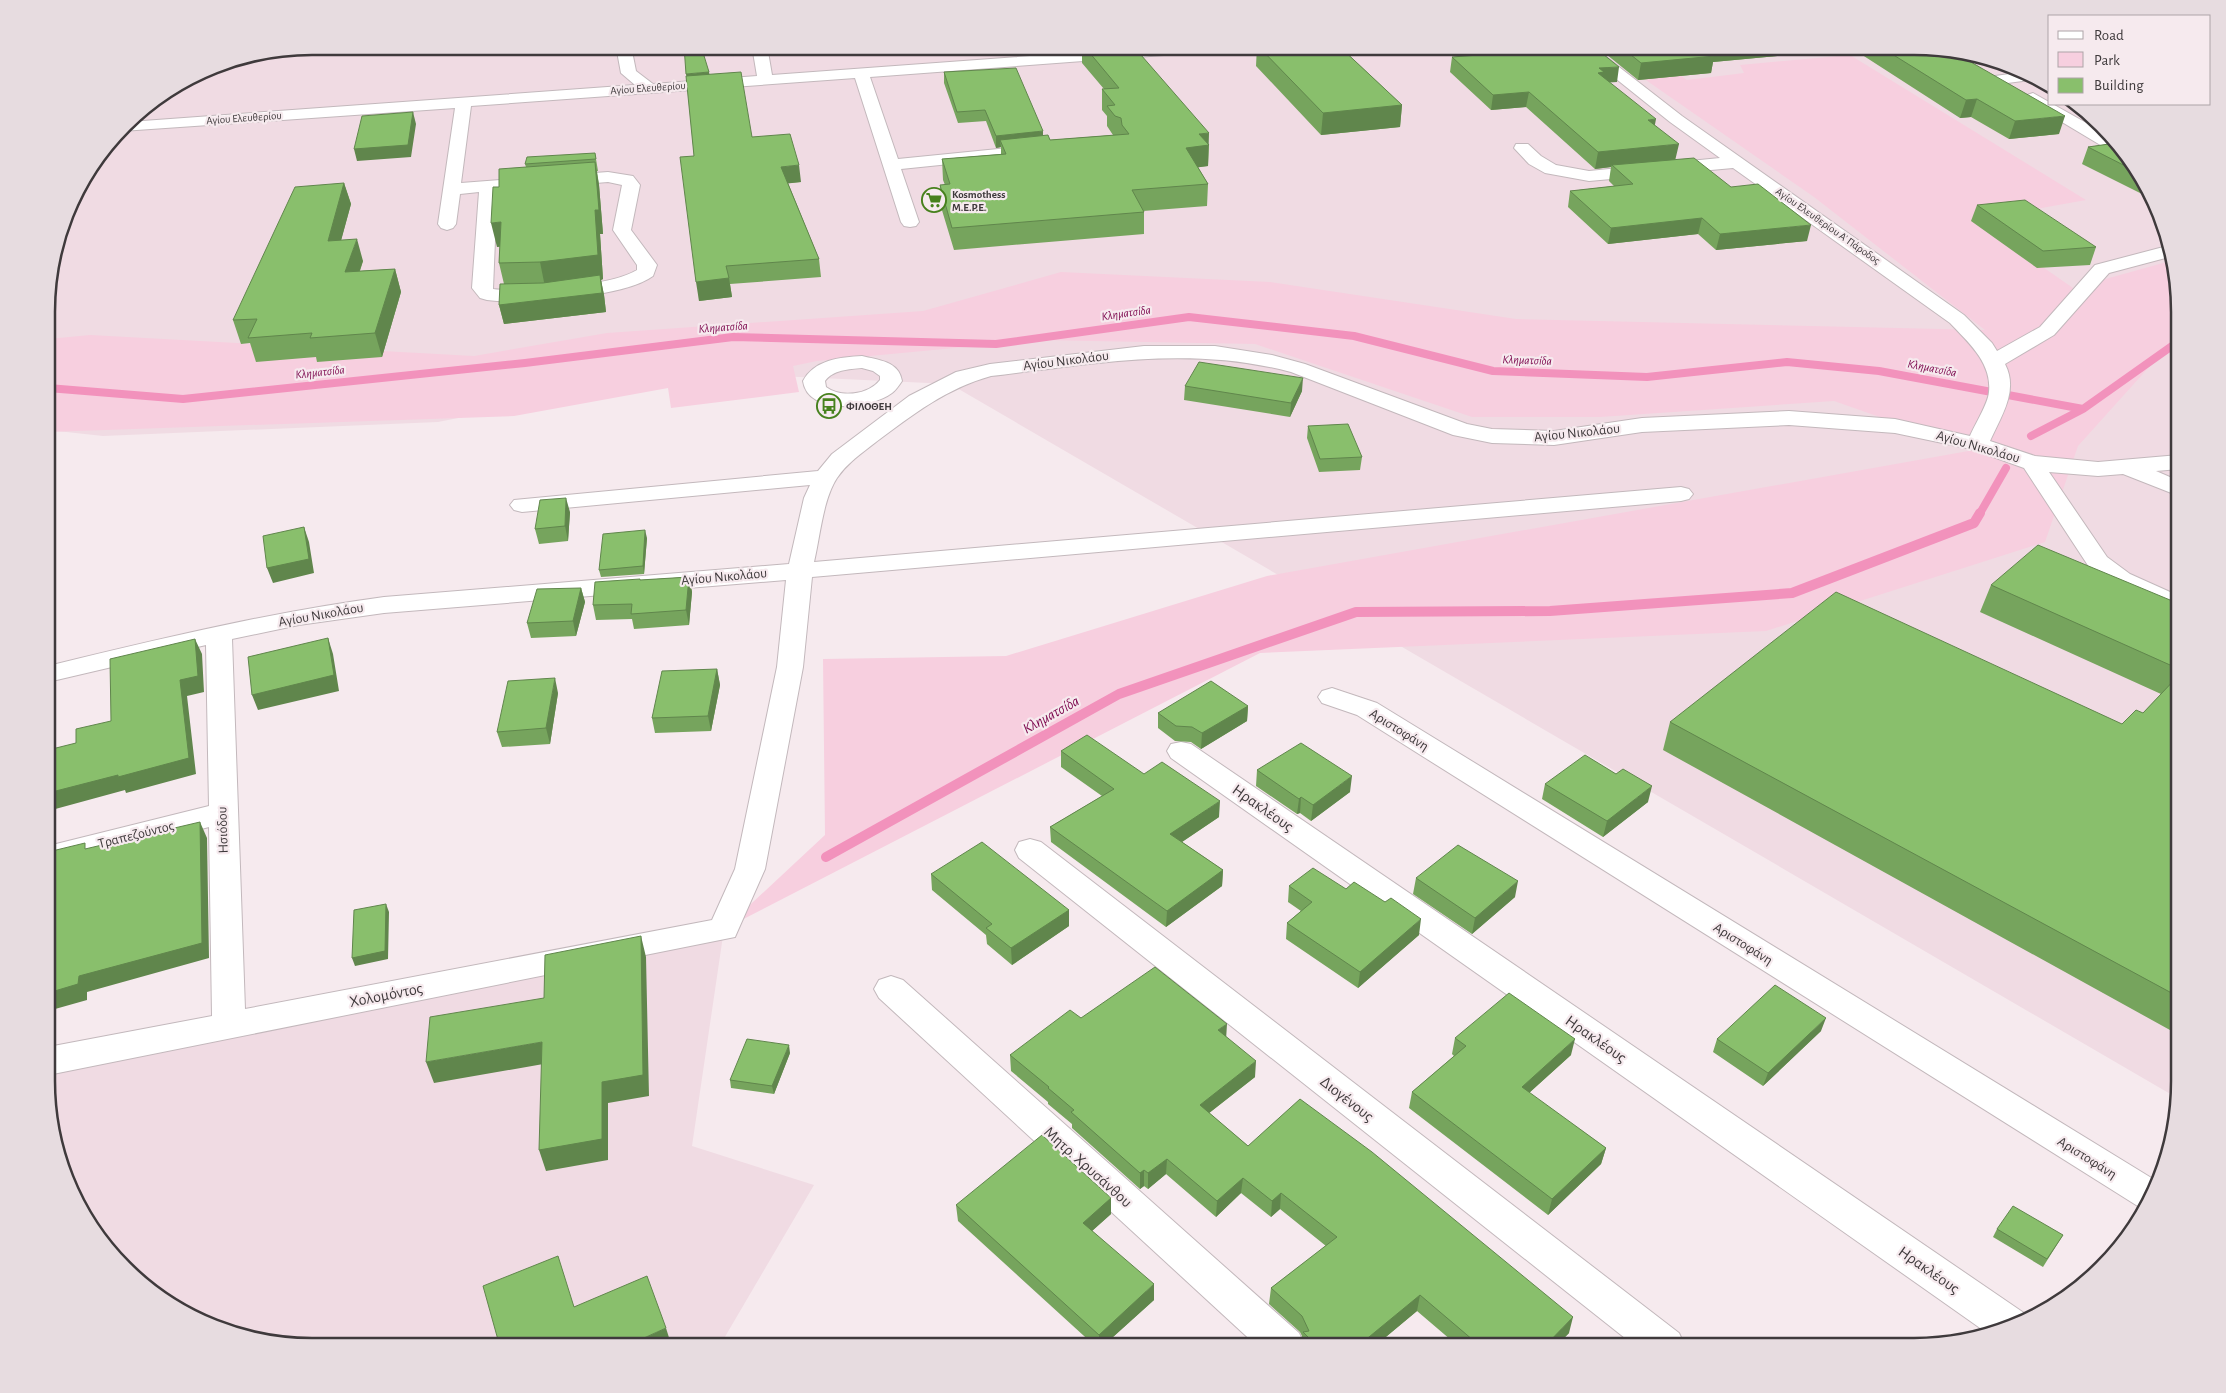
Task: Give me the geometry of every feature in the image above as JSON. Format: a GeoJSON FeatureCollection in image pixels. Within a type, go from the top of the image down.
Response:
{"type":"FeatureCollection","features":[{"type":"Feature","properties":{"kind":"street"},"geometry":{"type":"LineString","coordinates":[[626,55],[629,73],[649,88]]}},
{"type":"Feature","properties":{"kind":"street"},"geometry":{"type":"LineString","coordinates":[[761,55],[765,79]]}},
{"type":"Feature","properties":{"kind":"street","name":"Αγίου Ελευθερίου"},"geometry":{"type":"LineString","coordinates":[[134,126],[1080,55]]}},
{"type":"Feature","properties":{"kind":"street","name":"Αγίου Ελευθερίου Α' Πάροδος"},"geometry":{"type":"LineString","coordinates":[[1594,55],[1676,119],[1940,304],[1957,318],[1985,347],[1999,373],[2000,394],[1977,444]]}},
{"type":"Feature","properties":{"kind":"street"},"geometry":{"type":"LineString","coordinates":[[644,63],[649,88]]}},
{"type":"Feature","properties":{"kind":"street"},"geometry":{"type":"LineString","coordinates":[[1985,70],[2106,141]]}},
{"type":"Feature","properties":{"kind":"street"},"geometry":{"type":"LineString","coordinates":[[861,72],[910,222]]}},
{"type":"Feature","properties":{"kind":"street"},"geometry":{"type":"LineString","coordinates":[[2000,79],[2019,77]]}},
{"type":"Feature","properties":{"kind":"street"},"geometry":{"type":"LineString","coordinates":[[447,224],[464,102]]}},
{"type":"Feature","properties":{"kind":"street"},"geometry":{"type":"LineString","coordinates":[[892,165],[1056,148]]}},
{"type":"Feature","properties":{"kind":"street"},"geometry":{"type":"LineString","coordinates":[[1522,148],[1535,160],[1551,169],[1589,176],[1738,162]]}},
{"type":"Feature","properties":{"kind":"street"},"geometry":{"type":"LineString","coordinates":[[452,189],[488,186],[608,177],[628,180],[632,185],[622,230],[647,265],[646,272],[636,278],[617,284],[509,296],[487,294],[482,288],[488,186]]}},
{"type":"Feature","properties":{"kind":"street"},"geometry":{"type":"LineString","coordinates":[[1993,362],[2047,331],[2102,269],[2164,252]]}},
{"type":"Feature","properties":{"kind":"street","name":"Αγίου Νικολάου"},"geometry":{"type":"LineString","coordinates":[[55,672],[219,635],[323,614],[384,605],[800,571],[816,498],[825,477],[840,459],[917,401],[964,377],[990,370],[1144,352],[1215,352],[1272,361],[1298,368],[1461,430],[1492,436],[1554,438],[1642,426],[1789,418],[1895,426],[1977,444],[2032,462],[2098,469],[2171,463]]}},
{"type":"Feature","properties":{"kind":"street"},"geometry":{"type":"LineString","coordinates":[[882,392],[917,401]]}},
{"type":"Feature","properties":{"kind":"street"},"geometry":{"type":"LineString","coordinates":[[2032,462],[2098,562],[2121,579],[2171,602]]}},
{"type":"Feature","properties":{"kind":"street"},"geometry":{"type":"LineString","coordinates":[[2128,467],[2171,486]]}},
{"type":"Feature","properties":{"kind":"street"},"geometry":{"type":"LineString","coordinates":[[522,505],[825,477]]}},
{"type":"Feature","properties":{"kind":"street"},"geometry":{"type":"LineString","coordinates":[[800,571],[1681,494]]}},
{"type":"Feature","properties":{"kind":"street","name":"Χολομόντος"},"geometry":{"type":"LineString","coordinates":[[55,1060],[724,929],[750,869],[790,667],[800,571]]}},
{"type":"Feature","properties":{"kind":"street","name":"Ησιόδου"},"geometry":{"type":"LineString","coordinates":[[219,635],[230,1026]]}},
{"type":"Feature","properties":{"kind":"street","name":"Αριστοφάνη"},"geometry":{"type":"LineString","coordinates":[[1332,697],[1367,709],[2146,1194]]}},
{"type":"Feature","properties":{"kind":"street","name":"Ηρακλέους"},"geometry":{"type":"LineString","coordinates":[[1182,751],[2004,1322]]}},
{"type":"Feature","properties":{"kind":"street","name":"Τραπεζούντος"},"geometry":{"type":"LineString","coordinates":[[55,855],[223,813]]}},
{"type":"Feature","properties":{"kind":"street","name":"Διογένους"},"geometry":{"type":"LineString","coordinates":[[1030,850],[1655,1338]]}},
{"type":"Feature","properties":{"kind":"street","name":"Μητρ. Χρυσάνθου"},"geometry":{"type":"LineString","coordinates":[[891,989],[1276,1338]]}},
{"type":"Feature","properties":{"kind":"shaded area"},"geometry":{"type":"Polygon","coordinates":[[[312,55],[1914,55],[1948,57],[1997,69],[2028,81],[2048,92],[2048,105],[2067,105],[2096,130],[2118,155],[2145,198],[2162,245],[2169,278],[2171,312],[2170,1094],[950,384],[691,372],[438,422],[103,436],[55,431],[55,312],[57,278],[64,245],[81,198],[108,155],[130,130],[155,108],[198,81],[229,69],[262,60],[312,55]]]}},
{"type":"Feature","properties":{"kind":"shaded area"},"geometry":{"type":"Polygon","coordinates":[[[724,929],[692,1146],[814,1185],[724,1338],[312,1338],[278,1336],[229,1324],[183,1304],[142,1274],[108,1238],[81,1195],[64,1148],[57,1115],[55,1050],[724,929]]]}},
{"type":"Feature","properties":{"kind":"green space"},"geometry":{"type":"Polygon","coordinates":[[[1850,55],[2086,200],[1975,220],[2073,288],[2166,262],[2169,278],[2171,346],[2168,346],[2078,446],[2045,542],[1766,631],[1260,653],[724,929],[825,835],[823,659],[1006,656],[1267,576],[1974,450],[1834,401],[1600,417],[1472,417],[1255,344],[1038,340],[817,361],[793,366],[799,392],[671,408],[668,388],[514,416],[55,432],[55,338],[90,335],[474,356],[607,333],[923,311],[1061,272],[1270,282],[1516,319],[1985,330],[1814,197],[1630,69],[1660,62],[1687,80],[1744,73],[1740,65],[1850,55]]]}},
{"type":"Feature","properties":{"kind":"building"},"geometry":{"type":"Polygon","coordinates":[[[685,55],[704,55],[709,72],[686,74],[685,55]]]}},
{"type":"Feature","properties":{"kind":"building"},"geometry":{"type":"Polygon","coordinates":[[[1092,55],[1141,55],[1209,133],[1199,134],[1209,145],[1186,148],[1208,184],[1132,190],[1144,212],[952,228],[940,185],[950,184],[942,159],[1006,154],[1000,140],[1048,135],[1050,140],[1129,134],[1122,125],[1121,118],[1115,116],[1107,106],[1115,105],[1102,89],[1119,88],[1092,55]]]}},
{"type":"Feature","properties":{"kind":"building"},"geometry":{"type":"Polygon","coordinates":[[[1267,55],[1349,55],[1402,105],[1323,113],[1267,55]]]}},
{"type":"Feature","properties":{"kind":"building"},"geometry":{"type":"Polygon","coordinates":[[[1479,55],[1604,55],[1619,67],[1599,68],[1604,72],[1598,73],[1656,119],[1648,120],[1679,144],[1598,152],[1529,92],[1493,95],[1452,57],[1479,55]]]}},
{"type":"Feature","properties":{"kind":"building"},"geometry":{"type":"Polygon","coordinates":[[[1631,55],[1715,56],[1641,63],[1631,55]]]}},
{"type":"Feature","properties":{"kind":"building"},"geometry":{"type":"Polygon","coordinates":[[[1894,55],[1948,57],[1969,61],[2065,116],[2015,121],[1977,99],[1966,100],[1894,55]]]}},
{"type":"Feature","properties":{"kind":"building"},"geometry":{"type":"Polygon","coordinates":[[[1016,68],[1043,131],[996,136],[985,110],[957,112],[944,72],[1016,68]]]}},
{"type":"Feature","properties":{"kind":"building"},"geometry":{"type":"Polygon","coordinates":[[[741,72],[752,137],[790,134],[799,165],[781,167],[819,259],[726,266],[729,278],[696,282],[680,157],[694,156],[686,76],[741,72]]]}},
{"type":"Feature","properties":{"kind":"building"},"geometry":{"type":"Polygon","coordinates":[[[413,112],[408,145],[354,149],[362,116],[413,112]]]}},
{"type":"Feature","properties":{"kind":"building"},"geometry":{"type":"Polygon","coordinates":[[[2109,144],[2126,166],[2088,147],[2109,144]]]}},
{"type":"Feature","properties":{"kind":"building"},"geometry":{"type":"Polygon","coordinates":[[[595,153],[596,159],[525,164],[527,157],[595,153]]]}},
{"type":"Feature","properties":{"kind":"building"},"geometry":{"type":"Polygon","coordinates":[[[1694,158],[1731,187],[1758,184],[1811,225],[1720,234],[1702,218],[1611,228],[1570,191],[1633,184],[1612,165],[1694,158]]]}},
{"type":"Feature","properties":{"kind":"building"},"geometry":{"type":"Polygon","coordinates":[[[595,162],[599,210],[595,210],[598,255],[540,262],[499,263],[501,222],[491,223],[493,187],[499,187],[499,169],[595,162]]]}},
{"type":"Feature","properties":{"kind":"building"},"geometry":{"type":"Polygon","coordinates":[[[344,183],[328,241],[357,239],[345,272],[395,269],[375,333],[310,338],[312,333],[248,338],[257,319],[233,320],[295,187],[344,183]]]}},
{"type":"Feature","properties":{"kind":"building"},"geometry":{"type":"Polygon","coordinates":[[[2025,200],[2096,247],[2043,251],[1977,205],[2025,200]]]}},
{"type":"Feature","properties":{"kind":"building"},"geometry":{"type":"Polygon","coordinates":[[[600,275],[602,293],[499,305],[500,284],[543,283],[600,275]]]}},
{"type":"Feature","properties":{"kind":"building"},"geometry":{"type":"Polygon","coordinates":[[[1199,362],[1303,378],[1291,403],[1185,386],[1199,362]]]}},
{"type":"Feature","properties":{"kind":"building"},"geometry":{"type":"Polygon","coordinates":[[[1348,424],[1362,457],[1320,459],[1308,426],[1348,424]]]}},
{"type":"Feature","properties":{"kind":"building"},"geometry":{"type":"Polygon","coordinates":[[[566,498],[565,526],[535,529],[540,500],[566,498]]]}},
{"type":"Feature","properties":{"kind":"building"},"geometry":{"type":"Polygon","coordinates":[[[304,527],[309,559],[267,568],[263,536],[304,527]]]}},
{"type":"Feature","properties":{"kind":"building"},"geometry":{"type":"Polygon","coordinates":[[[645,530],[643,566],[599,570],[603,534],[645,530]]]}},
{"type":"Feature","properties":{"kind":"building"},"geometry":{"type":"Polygon","coordinates":[[[2038,545],[2171,599],[2171,665],[1991,585],[2038,545]]]}},
{"type":"Feature","properties":{"kind":"building"},"geometry":{"type":"Polygon","coordinates":[[[689,577],[686,610],[631,614],[632,604],[593,605],[595,582],[689,577]]]}},
{"type":"Feature","properties":{"kind":"building"},"geometry":{"type":"Polygon","coordinates":[[[581,588],[573,621],[527,623],[537,589],[581,588]]]}},
{"type":"Feature","properties":{"kind":"building"},"geometry":{"type":"Polygon","coordinates":[[[1836,592],[2122,724],[2136,710],[2143,713],[2171,683],[2171,993],[1670,722],[1836,592]]]}},
{"type":"Feature","properties":{"kind":"building"},"geometry":{"type":"Polygon","coordinates":[[[328,638],[334,675],[252,695],[248,657],[328,638]]]}},
{"type":"Feature","properties":{"kind":"building"},"geometry":{"type":"Polygon","coordinates":[[[195,639],[198,676],[180,680],[189,758],[55,791],[55,748],[76,743],[76,729],[111,721],[110,659],[195,639]]]}},
{"type":"Feature","properties":{"kind":"building"},"geometry":{"type":"Polygon","coordinates":[[[717,669],[708,716],[652,718],[662,671],[717,669]]]}},
{"type":"Feature","properties":{"kind":"building"},"geometry":{"type":"Polygon","coordinates":[[[555,678],[546,728],[497,732],[508,681],[555,678]]]}},
{"type":"Feature","properties":{"kind":"building"},"geometry":{"type":"Polygon","coordinates":[[[1211,681],[1248,706],[1202,733],[1192,727],[1176,726],[1158,713],[1211,681]]]}},
{"type":"Feature","properties":{"kind":"building"},"geometry":{"type":"Polygon","coordinates":[[[1087,735],[1144,774],[1162,762],[1220,801],[1170,834],[1223,870],[1167,911],[1050,827],[1114,789],[1061,751],[1087,735]]]}},
{"type":"Feature","properties":{"kind":"building"},"geometry":{"type":"Polygon","coordinates":[[[1301,743],[1352,776],[1313,805],[1301,797],[1299,799],[1257,770],[1301,743]]]}},
{"type":"Feature","properties":{"kind":"building"},"geometry":{"type":"Polygon","coordinates":[[[1585,755],[1616,774],[1623,769],[1652,786],[1607,821],[1545,784],[1585,755]]]}},
{"type":"Feature","properties":{"kind":"building"},"geometry":{"type":"Polygon","coordinates":[[[200,822],[202,943],[79,976],[78,984],[55,991],[55,850],[85,843],[85,849],[200,822]]]}},
{"type":"Feature","properties":{"kind":"building"},"geometry":{"type":"Polygon","coordinates":[[[982,842],[1069,910],[1011,948],[986,928],[992,924],[931,874],[982,842]]]}},
{"type":"Feature","properties":{"kind":"building"},"geometry":{"type":"Polygon","coordinates":[[[1458,845],[1518,881],[1475,918],[1416,878],[1458,845]]]}},
{"type":"Feature","properties":{"kind":"building"},"geometry":{"type":"Polygon","coordinates":[[[1313,868],[1346,889],[1354,882],[1385,902],[1391,898],[1421,919],[1360,972],[1287,923],[1312,902],[1289,886],[1313,868]]]}},
{"type":"Feature","properties":{"kind":"building"},"geometry":{"type":"Polygon","coordinates":[[[386,904],[385,951],[352,958],[354,910],[386,904]]]}},
{"type":"Feature","properties":{"kind":"building"},"geometry":{"type":"Polygon","coordinates":[[[641,936],[643,1075],[602,1082],[602,1139],[539,1150],[542,1042],[426,1062],[430,1017],[544,998],[545,955],[641,936]]]}},
{"type":"Feature","properties":{"kind":"building"},"geometry":{"type":"Polygon","coordinates":[[[1155,967],[1227,1024],[1218,1030],[1256,1061],[1200,1105],[1248,1146],[1300,1099],[1372,1152],[1573,1317],[1553,1338],[1471,1338],[1420,1295],[1368,1338],[1309,1338],[1303,1332],[1309,1331],[1302,1316],[1271,1288],[1337,1237],[1281,1193],[1272,1201],[1243,1178],[1217,1201],[1167,1159],[1148,1173],[1144,1170],[1140,1173],[1071,1112],[1074,1110],[1049,1087],[1010,1055],[1070,1010],[1081,1018],[1155,967]]]}},
{"type":"Feature","properties":{"kind":"building"},"geometry":{"type":"Polygon","coordinates":[[[1775,985],[1826,1018],[1768,1073],[1717,1039],[1775,985]]]}},
{"type":"Feature","properties":{"kind":"building"},"geometry":{"type":"Polygon","coordinates":[[[1509,993],[1575,1039],[1522,1087],[1606,1148],[1552,1199],[1412,1092],[1466,1046],[1455,1038],[1509,993]]]}},
{"type":"Feature","properties":{"kind":"building"},"geometry":{"type":"Polygon","coordinates":[[[747,1039],[789,1045],[772,1086],[730,1080],[747,1039]]]}},
{"type":"Feature","properties":{"kind":"building"},"geometry":{"type":"Polygon","coordinates":[[[1042,1135],[1111,1198],[1083,1223],[1154,1284],[1099,1335],[956,1205],[1042,1135]]]}},
{"type":"Feature","properties":{"kind":"building"},"geometry":{"type":"Polygon","coordinates":[[[2013,1206],[2063,1235],[2047,1259],[1997,1229],[2013,1206]]]}},
{"type":"Feature","properties":{"kind":"building"},"geometry":{"type":"Polygon","coordinates":[[[558,1256],[574,1307],[647,1276],[666,1328],[644,1338],[497,1338],[483,1286],[558,1256]]]}},
{"type":"Feature","properties":{"kind":"waterway","name":"Κληματσίδα"},"geometry":{"type":"LineString","coordinates":[[55,389],[183,399],[525,363],[733,337],[996,344],[1189,317],[1354,336],[1493,371],[1647,377],[1787,362],[1879,371],[2083,409]]}},
{"type":"Feature","properties":{"kind":"waterway","name":"Κληματσίδα"},"geometry":{"type":"LineString","coordinates":[[2083,409],[2171,347]]}},
{"type":"Feature","properties":{"kind":"waterway"},"geometry":{"type":"LineString","coordinates":[[2031,436],[2083,409]]}},
{"type":"Feature","properties":{"kind":"waterway","name":"Κληματσίδα"},"geometry":{"type":"LineString","coordinates":[[1979,515],[2006,468]]}},
{"type":"Feature","properties":{"kind":"waterway","name":"Κληματσίδα"},"geometry":{"type":"LineString","coordinates":[[826,857],[1119,694],[1356,612],[1550,611],[1792,593],[1974,523],[1980,513]]}},
{"type":"Feature","properties":{"kind":"place","name":"Kosmothess M.E.P.E."},"geometry":{"type":"Point","coordinates":[934,200]}},
{"type":"Feature","properties":{"kind":"place","name":"ΦΙΛΟΘΕΗ"},"geometry":{"type":"Point","coordinates":[829,406]}}]}
